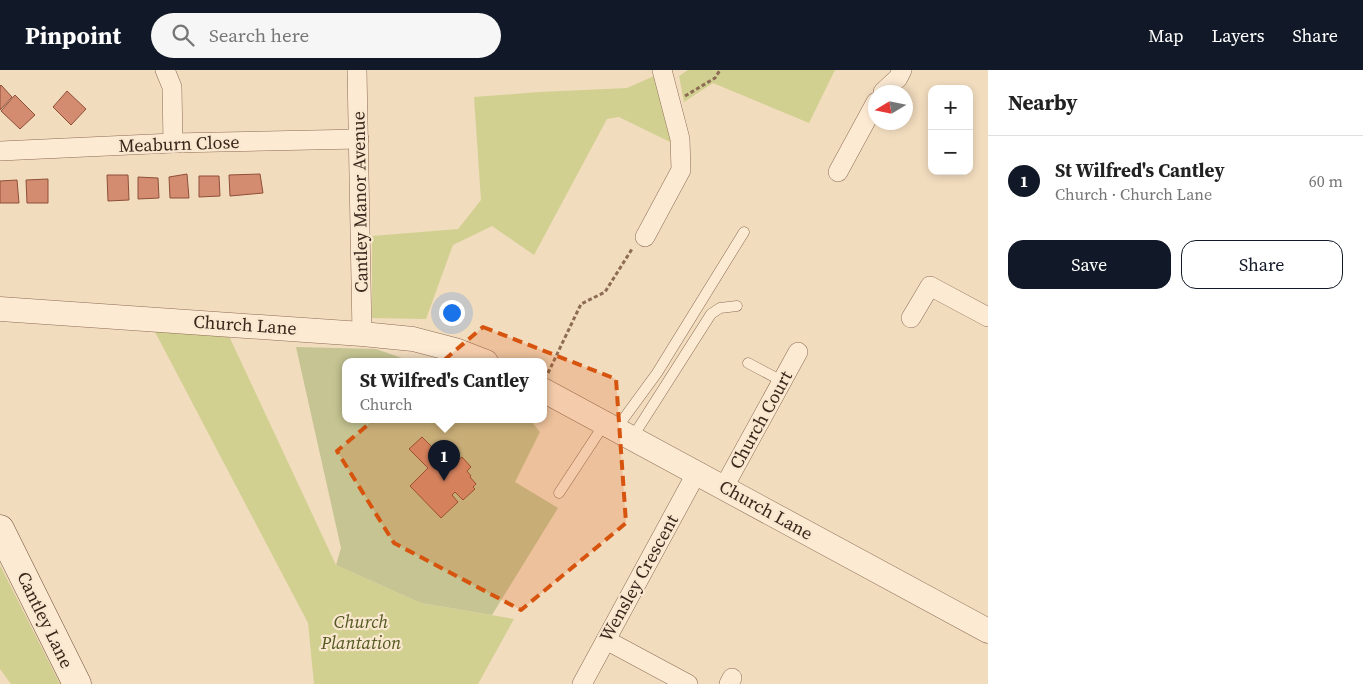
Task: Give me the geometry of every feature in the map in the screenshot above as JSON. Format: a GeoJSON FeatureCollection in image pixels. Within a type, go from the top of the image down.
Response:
{"type":"FeatureCollection","features":[{"type":"Feature","properties":{"kind":"main road","name":"Cantley Lane"},"geometry":{"type":"LineString","coordinates":[[0,528],[77,684]]}},
{"type":"Feature","properties":{"kind":"street"},"geometry":{"type":"LineString","coordinates":[[165,70],[172,87],[174,143]]}},
{"type":"Feature","properties":{"kind":"street","name":"Cantley Manor Avenue"},"geometry":{"type":"LineString","coordinates":[[357,70],[362,334]]}},
{"type":"Feature","properties":{"kind":"street"},"geometry":{"type":"LineString","coordinates":[[645,237],[681,170],[680,139],[662,70]]}},
{"type":"Feature","properties":{"kind":"street"},"geometry":{"type":"LineString","coordinates":[[890,85],[898,78],[902,70]]}},
{"type":"Feature","properties":{"kind":"street"},"geometry":{"type":"LineString","coordinates":[[838,172],[868,117]]}},
{"type":"Feature","properties":{"kind":"street","name":"Meaburn Close"},"geometry":{"type":"LineString","coordinates":[[0,150],[174,143],[359,140]]}},
{"type":"Feature","properties":{"kind":"street"},"geometry":{"type":"LineString","coordinates":[[911,318],[930,286],[988,317]]}},
{"type":"Feature","properties":{"kind":"street","name":"Church Lane"},"geometry":{"type":"LineString","coordinates":[[0,309],[413,339],[455,350],[476,358]]}},
{"type":"Feature","properties":{"kind":"street","name":"Church Court"},"geometry":{"type":"LineString","coordinates":[[724,487],[798,352]]}},
{"type":"Feature","properties":{"kind":"street","name":"Church Lane"},"geometry":{"type":"LineString","coordinates":[[547,384],[618,430],[986,625]]}},
{"type":"Feature","properties":{"kind":"street","name":"Wensley Crescent"},"geometry":{"type":"LineString","coordinates":[[582,684],[697,472]]}},
{"type":"Feature","properties":{"kind":"street"},"geometry":{"type":"LineString","coordinates":[[606,640],[688,684]]}},
{"type":"Feature","properties":{"kind":"lane"},"geometry":{"type":"LineString","coordinates":[[618,430],[657,374],[744,232]]}},
{"type":"Feature","properties":{"kind":"lane"},"geometry":{"type":"LineString","coordinates":[[559,492],[618,430],[711,314],[720,308],[737,306]]}},
{"type":"Feature","properties":{"kind":"lane"},"geometry":{"type":"LineString","coordinates":[[748,362],[782,381]]}},
{"type":"Feature","properties":{"kind":"path"},"geometry":{"type":"LineString","coordinates":[[672,104],[715,78],[720,70]]}},
{"type":"Feature","properties":{"kind":"path"},"geometry":{"type":"LineString","coordinates":[[547,379],[581,304],[605,292],[637,241],[645,237]]}},
{"type":"Feature","properties":{"kind":"highlighted area"},"geometry":{"type":"Polygon","coordinates":[[[483,327],[616,379],[626,523],[521,610],[394,543],[337,451],[483,327]]]}},
{"type":"Feature","properties":{"kind":"green space"},"geometry":{"type":"Polygon","coordinates":[[[688,70],[835,70],[809,123],[713,83],[684,102],[679,76],[688,70]]]}},
{"type":"Feature","properties":{"kind":"green space"},"geometry":{"type":"Polygon","coordinates":[[[654,76],[672,143],[619,117],[607,119],[534,255],[492,226],[453,245],[426,319],[372,318],[372,236],[458,229],[481,200],[474,97],[627,88],[654,76]]]}},
{"type":"Feature","properties":{"kind":"green space","name":"Church Plantation"},"geometry":{"type":"Polygon","coordinates":[[[154,330],[229,336],[336,565],[421,603],[514,619],[478,684],[314,684],[308,623],[154,330]]]}},
{"type":"Feature","properties":{"kind":"green space"},"geometry":{"type":"Polygon","coordinates":[[[0,565],[60,684],[11,684],[0,669],[0,565]]]}},
{"type":"Feature","properties":{"kind":"shaded area"},"geometry":{"type":"Polygon","coordinates":[[[296,347],[376,349],[402,358],[342,358],[342,423],[532,423],[540,432],[515,482],[558,508],[492,615],[421,603],[336,565],[341,548],[296,347]]]}},
{"type":"Feature","properties":{"kind":"building"},"geometry":{"type":"Polygon","coordinates":[[[0,86],[12,97],[0,110],[0,86]]]}},
{"type":"Feature","properties":{"kind":"building"},"geometry":{"type":"Polygon","coordinates":[[[67,91],[86,109],[71,125],[53,107],[67,91]]]}},
{"type":"Feature","properties":{"kind":"building"},"geometry":{"type":"Polygon","coordinates":[[[15,95],[35,115],[20,129],[1,111],[15,95]]]}},
{"type":"Feature","properties":{"kind":"building"},"geometry":{"type":"Polygon","coordinates":[[[187,174],[189,198],[170,198],[169,177],[187,174]]]}},
{"type":"Feature","properties":{"kind":"building"},"geometry":{"type":"Polygon","coordinates":[[[260,174],[263,193],[230,196],[229,175],[260,174]]]}},
{"type":"Feature","properties":{"kind":"building"},"geometry":{"type":"Polygon","coordinates":[[[107,175],[128,175],[129,200],[108,201],[107,175]]]}},
{"type":"Feature","properties":{"kind":"building"},"geometry":{"type":"Polygon","coordinates":[[[199,176],[219,176],[220,196],[199,197],[199,176]]]}},
{"type":"Feature","properties":{"kind":"building"},"geometry":{"type":"Polygon","coordinates":[[[138,177],[158,178],[159,198],[138,199],[138,177]]]}},
{"type":"Feature","properties":{"kind":"building"},"geometry":{"type":"Polygon","coordinates":[[[48,179],[48,203],[27,203],[26,180],[48,179]]]}},
{"type":"Feature","properties":{"kind":"building"},"geometry":{"type":"Polygon","coordinates":[[[17,180],[19,203],[0,203],[0,181],[17,180]]]}},
{"type":"Feature","properties":{"kind":"building"},"geometry":{"type":"Polygon","coordinates":[[[422,437],[438,453],[443,449],[456,462],[462,457],[471,467],[467,471],[476,484],[473,487],[475,489],[463,500],[455,492],[452,495],[458,502],[441,518],[410,486],[428,468],[409,449],[422,437]]]}},
{"type":"Feature","properties":{"kind":"place","name":"St Wilfred's Cantley"},"geometry":{"type":"Point","coordinates":[444,481]}}]}
